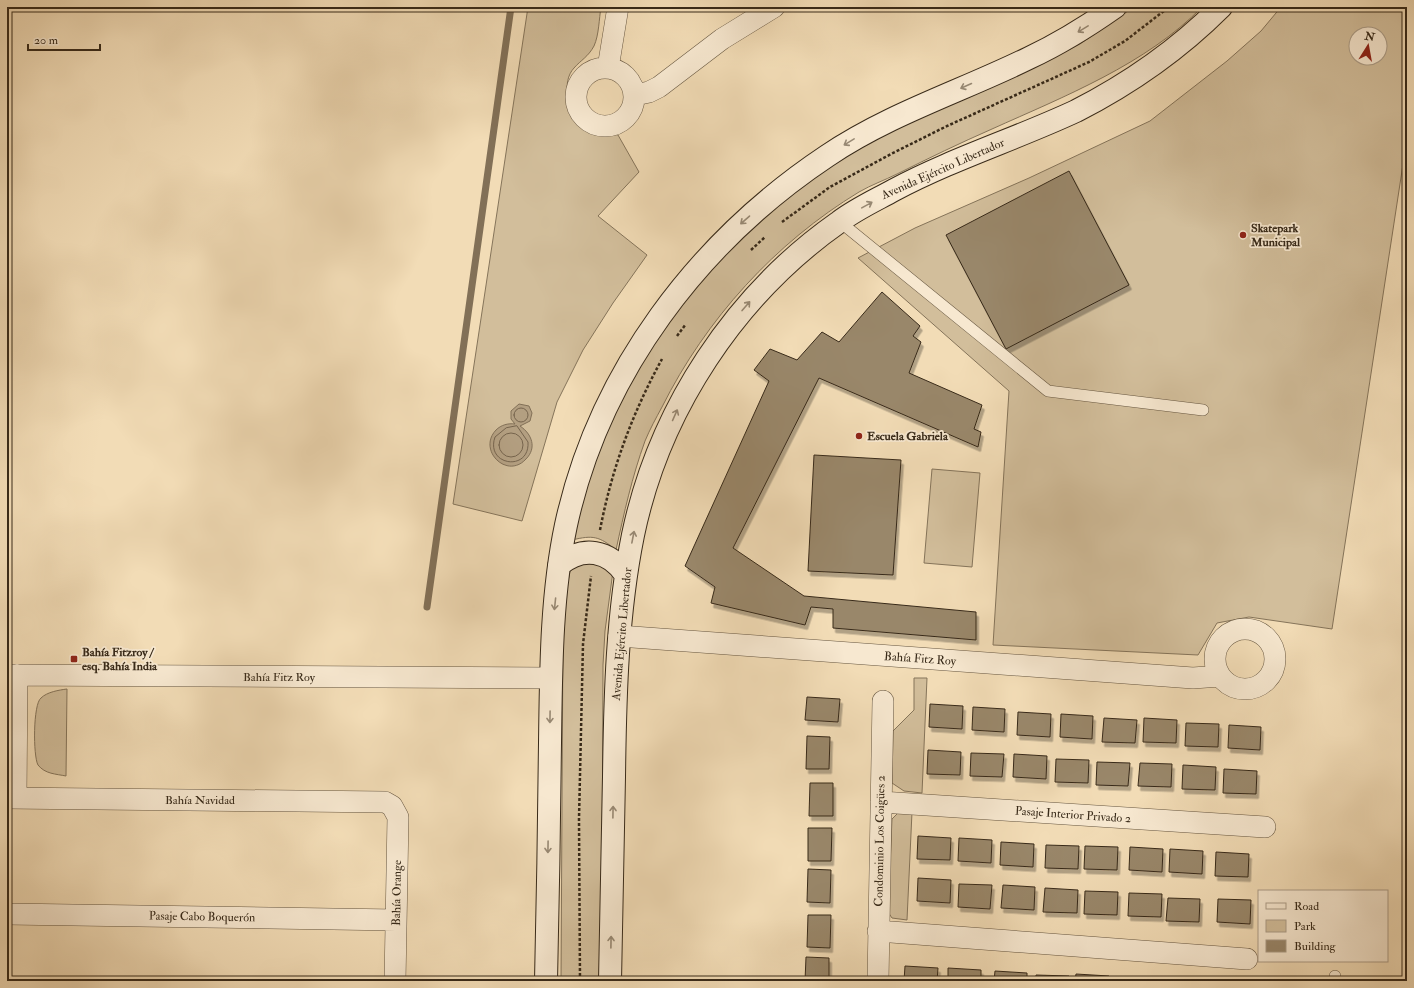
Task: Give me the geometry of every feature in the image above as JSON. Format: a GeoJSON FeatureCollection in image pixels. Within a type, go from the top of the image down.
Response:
{"type":"FeatureCollection","features":[{"type":"Feature","properties":{"kind":"main road"},"geometry":{"type":"LineString","coordinates":[[546,981],[551,678],[553,622],[559,566],[566,527],[584,461],[614,392],[634,356],[680,289],[737,226],[799,175],[861,135],[894,118],[1030,58],[1096,21],[1115,7]]}},
{"type":"Feature","properties":{"kind":"main road","name":"Avenida Ejército Libertador"},"geometry":{"type":"LineString","coordinates":[[610,981],[614,726],[619,636],[626,576],[636,525],[660,447],[678,408],[699,371],[723,335],[768,282],[794,258],[839,221],[899,187],[1046,124],[1103,96],[1158,61],[1184,40],[1220,7]]}},
{"type":"Feature","properties":{"kind":"main road"},"geometry":{"type":"LineString","coordinates":[[559,566],[575,555],[595,553],[613,560],[626,576]]}},
{"type":"Feature","properties":{"kind":"street"},"geometry":{"type":"LineString","coordinates":[[608,68],[618,7]]}},
{"type":"Feature","properties":{"kind":"street"},"geometry":{"type":"LineString","coordinates":[[635,94],[649,92],[659,87],[722,39],[774,7]]}},
{"type":"Feature","properties":{"kind":"street"},"geometry":{"type":"LineString","coordinates":[[597,68],[608,68],[618,70],[626,76],[632,85],[635,94],[633,106],[628,116],[620,123],[609,127],[598,126],[588,121],[580,114],[576,103],[575,92],[579,82],[587,73],[597,68]]}},
{"type":"Feature","properties":{"kind":"street","name":"Bahía Fitz Roy"},"geometry":{"type":"LineString","coordinates":[[619,636],[1193,678],[1220,676]]}},
{"type":"Feature","properties":{"kind":"street"},"geometry":{"type":"LineString","coordinates":[[11,798],[12,675]]}},
{"type":"Feature","properties":{"kind":"street","name":"Bahía Fitz Roy"},"geometry":{"type":"LineString","coordinates":[[12,675],[551,678]]}},
{"type":"Feature","properties":{"kind":"street","name":"Condominio Los Coigües 2"},"geometry":{"type":"LineString","coordinates":[[878,981],[883,701]]}},
{"type":"Feature","properties":{"kind":"street","name":"Bahía Navidad"},"geometry":{"type":"LineString","coordinates":[[11,798],[377,801],[385,802],[392,806]]}},
{"type":"Feature","properties":{"kind":"street","name":"Pasaje Interior Privado 2"},"geometry":{"type":"LineString","coordinates":[[881,802],[1265,827]]}},
{"type":"Feature","properties":{"kind":"street","name":"Bahía Orange"},"geometry":{"type":"LineString","coordinates":[[392,806],[398,817],[395,981]]}},
{"type":"Feature","properties":{"kind":"street","name":"Pasaje Cabo Boquerón"},"geometry":{"type":"LineString","coordinates":[[7,914],[396,920]]}},
{"type":"Feature","properties":{"kind":"street"},"geometry":{"type":"LineString","coordinates":[[878,931],[1247,959]]}},
{"type":"Feature","properties":{"kind":"lane"},"geometry":{"type":"LineString","coordinates":[[839,221],[1048,391],[1203,410]]}},
{"type":"Feature","properties":{"kind":"path"},"geometry":{"type":"LineString","coordinates":[[781,223],[830,187],[891,154],[947,126],[1088,62],[1125,41],[1169,7]]}},
{"type":"Feature","properties":{"kind":"path"},"geometry":{"type":"LineString","coordinates":[[747,254],[770,233]]}},
{"type":"Feature","properties":{"kind":"path"},"geometry":{"type":"LineString","coordinates":[[676,338],[688,322]]}},
{"type":"Feature","properties":{"kind":"path"},"geometry":{"type":"LineString","coordinates":[[580,981],[579,819],[583,644],[595,553],[608,488],[628,429],[648,384],[665,355]]}},
{"type":"Feature","properties":{"kind":"green space"},"geometry":{"type":"Polygon","coordinates":[[[528,7],[601,7],[596,42],[589,53],[570,74],[567,88],[568,95],[576,116],[581,121],[589,127],[618,135],[639,172],[598,216],[647,255],[613,303],[583,350],[557,402],[522,521],[453,504],[528,7]]]}},
{"type":"Feature","properties":{"kind":"green space"},"geometry":{"type":"Polygon","coordinates":[[[1134,7],[1202,7],[1156,46],[1130,62],[1075,91],[864,189],[828,212],[799,235],[771,259],[722,314],[700,343],[680,375],[655,419],[645,441],[632,482],[616,550],[600,539],[596,538],[585,537],[572,540],[583,494],[607,431],[631,380],[678,305],[774,204],[858,148],[908,123],[1033,67],[1080,44],[1134,7]]]}},
{"type":"Feature","properties":{"kind":"green space"},"geometry":{"type":"Polygon","coordinates":[[[1281,7],[1407,7],[1407,138],[1332,629],[1249,617],[1217,623],[1198,655],[993,645],[1009,391],[858,258],[915,228],[1029,178],[1150,121],[1227,61],[1261,31],[1281,7]]]}},
{"type":"Feature","properties":{"kind":"green space"},"geometry":{"type":"Polygon","coordinates":[[[932,469],[980,473],[972,567],[924,563],[932,469]]]}},
{"type":"Feature","properties":{"kind":"green space"},"geometry":{"type":"Polygon","coordinates":[[[588,557],[613,571],[605,631],[603,665],[600,981],[561,981],[563,628],[566,591],[572,562],[588,557]]]}},
{"type":"Feature","properties":{"kind":"green space"},"geometry":{"type":"Polygon","coordinates":[[[914,678],[927,678],[922,793],[904,791],[892,783],[893,731],[914,710],[914,678]]]}},
{"type":"Feature","properties":{"kind":"green space"},"geometry":{"type":"Polygon","coordinates":[[[67,689],[66,776],[47,772],[38,765],[35,752],[35,719],[38,702],[41,698],[50,693],[67,689]]]}},
{"type":"Feature","properties":{"kind":"green space"},"geometry":{"type":"Polygon","coordinates":[[[912,812],[907,920],[892,918],[888,912],[892,819],[898,813],[912,812]]]}},
{"type":"Feature","properties":{"kind":"water"},"geometry":{"type":"Polygon","coordinates":[[[519,404],[529,406],[532,413],[530,421],[520,426],[528,433],[532,441],[532,446],[526,459],[518,465],[511,466],[503,464],[492,454],[490,446],[491,438],[500,427],[507,424],[515,424],[511,419],[511,411],[519,404]]]}},
{"type":"Feature","properties":{"kind":"building"},"geometry":{"type":"Polygon","coordinates":[[[1069,171],[1129,285],[1006,349],[946,235],[1069,171]]]}},
{"type":"Feature","properties":{"kind":"building"},"geometry":{"type":"Polygon","coordinates":[[[882,292],[920,326],[913,336],[921,342],[909,373],[982,405],[974,429],[981,432],[978,447],[819,378],[733,548],[804,596],[976,612],[976,640],[833,628],[833,609],[811,607],[805,625],[711,603],[715,587],[685,566],[769,381],[754,370],[770,349],[797,360],[822,332],[839,342],[882,292]]]}},
{"type":"Feature","properties":{"kind":"building"},"geometry":{"type":"Polygon","coordinates":[[[814,455],[901,460],[893,575],[808,571],[814,455]]]}},
{"type":"Feature","properties":{"kind":"building"},"geometry":{"type":"Polygon","coordinates":[[[807,697],[840,699],[838,722],[805,720],[807,697]]]}},
{"type":"Feature","properties":{"kind":"building"},"geometry":{"type":"Polygon","coordinates":[[[930,704],[963,706],[962,729],[929,727],[930,704]]]}},
{"type":"Feature","properties":{"kind":"building"},"geometry":{"type":"Polygon","coordinates":[[[973,707],[1005,709],[1004,732],[972,730],[973,707]]]}},
{"type":"Feature","properties":{"kind":"building"},"geometry":{"type":"Polygon","coordinates":[[[1018,712],[1051,714],[1050,737],[1017,735],[1018,712]]]}},
{"type":"Feature","properties":{"kind":"building"},"geometry":{"type":"Polygon","coordinates":[[[1061,714],[1093,716],[1092,739],[1060,737],[1061,714]]]}},
{"type":"Feature","properties":{"kind":"building"},"geometry":{"type":"Polygon","coordinates":[[[1104,718],[1137,720],[1135,743],[1102,742],[1104,718]]]}},
{"type":"Feature","properties":{"kind":"building"},"geometry":{"type":"Polygon","coordinates":[[[1144,718],[1177,720],[1176,743],[1143,742],[1144,718]]]}},
{"type":"Feature","properties":{"kind":"building"},"geometry":{"type":"Polygon","coordinates":[[[1186,723],[1219,724],[1218,747],[1185,746],[1186,723]]]}},
{"type":"Feature","properties":{"kind":"building"},"geometry":{"type":"Polygon","coordinates":[[[1229,725],[1261,727],[1260,750],[1228,748],[1229,725]]]}},
{"type":"Feature","properties":{"kind":"building"},"geometry":{"type":"Polygon","coordinates":[[[807,736],[830,737],[829,769],[806,769],[807,736]]]}},
{"type":"Feature","properties":{"kind":"building"},"geometry":{"type":"Polygon","coordinates":[[[928,750],[961,752],[960,775],[927,774],[928,750]]]}},
{"type":"Feature","properties":{"kind":"building"},"geometry":{"type":"Polygon","coordinates":[[[971,753],[1004,754],[1002,777],[970,776],[971,753]]]}},
{"type":"Feature","properties":{"kind":"building"},"geometry":{"type":"Polygon","coordinates":[[[1014,754],[1047,756],[1046,779],[1013,777],[1014,754]]]}},
{"type":"Feature","properties":{"kind":"building"},"geometry":{"type":"Polygon","coordinates":[[[1056,759],[1089,760],[1088,783],[1055,782],[1056,759]]]}},
{"type":"Feature","properties":{"kind":"building"},"geometry":{"type":"Polygon","coordinates":[[[1097,762],[1130,763],[1128,786],[1096,785],[1097,762]]]}},
{"type":"Feature","properties":{"kind":"building"},"geometry":{"type":"Polygon","coordinates":[[[1140,763],[1172,764],[1171,787],[1138,786],[1140,763]]]}},
{"type":"Feature","properties":{"kind":"building"},"geometry":{"type":"Polygon","coordinates":[[[1183,765],[1216,767],[1215,790],[1182,789],[1183,765]]]}},
{"type":"Feature","properties":{"kind":"building"},"geometry":{"type":"Polygon","coordinates":[[[1224,769],[1257,771],[1256,794],[1223,793],[1224,769]]]}},
{"type":"Feature","properties":{"kind":"building"},"geometry":{"type":"Polygon","coordinates":[[[810,783],[833,783],[833,816],[809,816],[810,783]]]}},
{"type":"Feature","properties":{"kind":"building"},"geometry":{"type":"Polygon","coordinates":[[[808,828],[832,828],[831,861],[808,861],[808,828]]]}},
{"type":"Feature","properties":{"kind":"building"},"geometry":{"type":"Polygon","coordinates":[[[918,836],[951,838],[950,860],[917,859],[918,836]]]}},
{"type":"Feature","properties":{"kind":"building"},"geometry":{"type":"Polygon","coordinates":[[[959,838],[992,840],[991,863],[958,861],[959,838]]]}},
{"type":"Feature","properties":{"kind":"building"},"geometry":{"type":"Polygon","coordinates":[[[1001,842],[1034,844],[1033,867],[1000,865],[1001,842]]]}},
{"type":"Feature","properties":{"kind":"building"},"geometry":{"type":"Polygon","coordinates":[[[1046,845],[1079,846],[1078,869],[1045,868],[1046,845]]]}},
{"type":"Feature","properties":{"kind":"building"},"geometry":{"type":"Polygon","coordinates":[[[1085,846],[1118,847],[1117,870],[1084,869],[1085,846]]]}},
{"type":"Feature","properties":{"kind":"building"},"geometry":{"type":"Polygon","coordinates":[[[1130,847],[1163,849],[1162,872],[1129,870],[1130,847]]]}},
{"type":"Feature","properties":{"kind":"building"},"geometry":{"type":"Polygon","coordinates":[[[1170,849],[1203,851],[1202,874],[1169,872],[1170,849]]]}},
{"type":"Feature","properties":{"kind":"building"},"geometry":{"type":"Polygon","coordinates":[[[1216,852],[1249,854],[1248,877],[1215,876],[1216,852]]]}},
{"type":"Feature","properties":{"kind":"building"},"geometry":{"type":"Polygon","coordinates":[[[808,869],[831,870],[830,903],[807,902],[808,869]]]}},
{"type":"Feature","properties":{"kind":"building"},"geometry":{"type":"Polygon","coordinates":[[[918,878],[951,880],[950,903],[917,901],[918,878]]]}},
{"type":"Feature","properties":{"kind":"building"},"geometry":{"type":"Polygon","coordinates":[[[959,884],[992,885],[990,909],[958,907],[959,884]]]}},
{"type":"Feature","properties":{"kind":"building"},"geometry":{"type":"Polygon","coordinates":[[[1003,885],[1035,887],[1034,910],[1001,908],[1003,885]]]}},
{"type":"Feature","properties":{"kind":"building"},"geometry":{"type":"Polygon","coordinates":[[[1045,888],[1078,890],[1077,913],[1043,912],[1045,888]]]}},
{"type":"Feature","properties":{"kind":"building"},"geometry":{"type":"Polygon","coordinates":[[[1085,891],[1118,892],[1117,915],[1084,914],[1085,891]]]}},
{"type":"Feature","properties":{"kind":"building"},"geometry":{"type":"Polygon","coordinates":[[[1129,893],[1162,894],[1161,917],[1128,916],[1129,893]]]}},
{"type":"Feature","properties":{"kind":"building"},"geometry":{"type":"Polygon","coordinates":[[[1168,898],[1200,899],[1199,922],[1166,921],[1168,898]]]}},
{"type":"Feature","properties":{"kind":"building"},"geometry":{"type":"Polygon","coordinates":[[[1218,899],[1251,900],[1250,924],[1217,922],[1218,899]]]}},
{"type":"Feature","properties":{"kind":"building"},"geometry":{"type":"Polygon","coordinates":[[[808,915],[831,915],[830,948],[807,947],[808,915]]]}},
{"type":"Feature","properties":{"kind":"building"},"geometry":{"type":"Polygon","coordinates":[[[806,957],[829,958],[829,981],[805,981],[806,957]]]}},
{"type":"Feature","properties":{"kind":"building"},"geometry":{"type":"Polygon","coordinates":[[[905,966],[938,968],[937,981],[904,981],[905,966]]]}},
{"type":"Feature","properties":{"kind":"building"},"geometry":{"type":"Polygon","coordinates":[[[948,968],[981,970],[981,981],[948,981],[948,968]]]}},
{"type":"Feature","properties":{"kind":"building"},"geometry":{"type":"Polygon","coordinates":[[[995,971],[1027,973],[1027,981],[994,981],[995,971]]]}},
{"type":"Feature","properties":{"kind":"building"},"geometry":{"type":"Polygon","coordinates":[[[1076,974],[1109,976],[1108,981],[1075,981],[1076,974]]]}},
{"type":"Feature","properties":{"kind":"building"},"geometry":{"type":"Polygon","coordinates":[[[1036,975],[1069,976],[1069,981],[1036,981],[1036,975]]]}},
{"type":"Feature","properties":{"kind":"waterway"},"geometry":{"type":"LineString","coordinates":[[427,607],[511,7]]}},
{"type":"Feature","properties":{"kind":"place","name":"Skatepark Municipal"},"geometry":{"type":"Point","coordinates":[1243,235]}},
{"type":"Feature","properties":{"kind":"place","name":"Escuela Gabriela"},"geometry":{"type":"Point","coordinates":[859,436]}},
{"type":"Feature","properties":{"kind":"place","name":"Bahía Fitzroy / esq. Bahía India"},"geometry":{"type":"Point","coordinates":[74,659]}}]}
